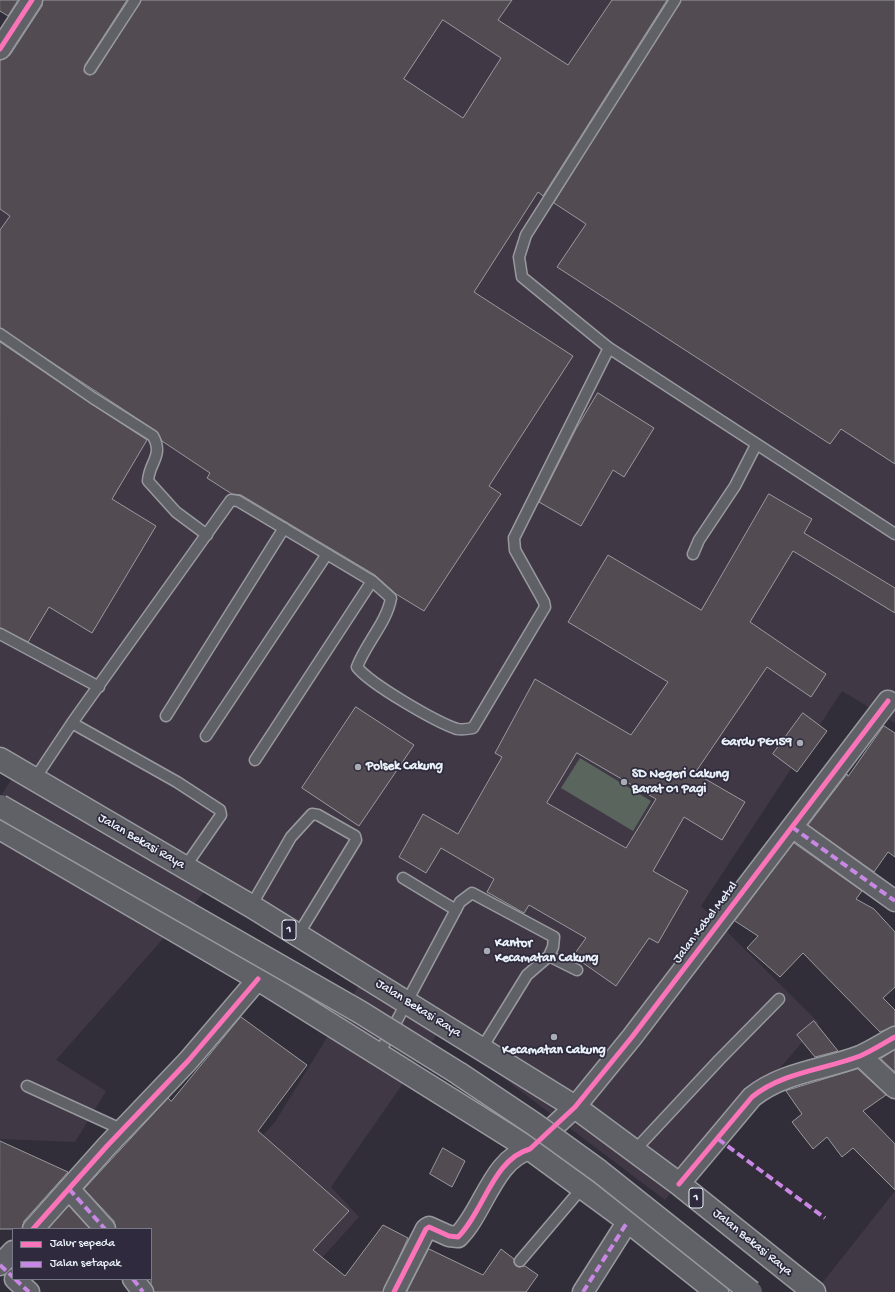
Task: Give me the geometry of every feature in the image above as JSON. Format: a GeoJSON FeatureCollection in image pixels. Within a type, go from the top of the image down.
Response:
{"type":"FeatureCollection","features":[{"type":"Feature","properties":{"kind":"highway","name":"Jalan Bekasi Raya"},"geometry":{"type":"LineString","coordinates":[[0,759],[251,906],[575,1107],[679,1184],[814,1292]]}},
{"type":"Feature","properties":{"kind":"highway"},"geometry":{"type":"LineString","coordinates":[[0,806],[360,1012],[458,1073],[534,1124],[599,1171],[751,1292]]}},
{"type":"Feature","properties":{"kind":"highway"},"geometry":{"type":"LineString","coordinates":[[0,828],[258,979],[530,1149],[628,1221],[717,1292]]}},
{"type":"Feature","properties":{"kind":"street"},"geometry":{"type":"LineString","coordinates":[[0,49],[32,0]]}},
{"type":"Feature","properties":{"kind":"street","name":"Jalan Kabel Metal"},"geometry":{"type":"LineString","coordinates":[[394,1292],[426,1228],[429,1227],[449,1236],[458,1236],[464,1231],[503,1166],[521,1152],[530,1149],[575,1107],[681,975],[792,827],[893,699]]}},
{"type":"Feature","properties":{"kind":"street"},"geometry":{"type":"LineString","coordinates":[[792,827],[895,901]]}},
{"type":"Feature","properties":{"kind":"street"},"geometry":{"type":"LineString","coordinates":[[34,1228],[188,1061],[258,979]]}},
{"type":"Feature","properties":{"kind":"street"},"geometry":{"type":"LineString","coordinates":[[679,1184],[752,1097],[762,1089],[792,1075],[861,1056],[895,1036]]}},
{"type":"Feature","properties":{"kind":"street"},"geometry":{"type":"LineString","coordinates":[[861,1056],[895,1088]]}},
{"type":"Feature","properties":{"kind":"street"},"geometry":{"type":"LineString","coordinates":[[69,1189],[104,1228]]}},
{"type":"Feature","properties":{"kind":"street"},"geometry":{"type":"LineString","coordinates":[[583,1292],[628,1221]]}},
{"type":"Feature","properties":{"kind":"street"},"geometry":{"type":"LineString","coordinates":[[12,1252],[0,1265],[12,1276]]}},
{"type":"Feature","properties":{"kind":"street"},"geometry":{"type":"LineString","coordinates":[[16,1280],[29,1292]]}},
{"type":"Feature","properties":{"kind":"street"},"geometry":{"type":"LineString","coordinates":[[134,1280],[143,1292]]}},
{"type":"Feature","properties":{"kind":"lane"},"geometry":{"type":"LineString","coordinates":[[90,69],[135,0]]}},
{"type":"Feature","properties":{"kind":"lane"},"geometry":{"type":"LineString","coordinates":[[675,0],[526,235],[519,257],[522,277],[609,348],[895,534]]}},
{"type":"Feature","properties":{"kind":"lane"},"geometry":{"type":"LineString","coordinates":[[0,334],[93,398],[153,436],[158,446],[158,453],[148,471],[148,481],[176,512],[207,535]]}},
{"type":"Feature","properties":{"kind":"lane"},"geometry":{"type":"LineString","coordinates":[[34,780],[72,723],[231,500],[238,501],[372,581],[391,598],[389,610],[363,652],[357,667],[368,678],[437,720],[459,729],[473,728],[545,606],[515,550],[514,538],[609,348]]}},
{"type":"Feature","properties":{"kind":"lane"},"geometry":{"type":"LineString","coordinates":[[693,554],[699,540],[735,486],[756,445]]}},
{"type":"Feature","properties":{"kind":"lane"},"geometry":{"type":"LineString","coordinates":[[166,716],[284,528]]}},
{"type":"Feature","properties":{"kind":"lane"},"geometry":{"type":"LineString","coordinates":[[206,736],[327,554]]}},
{"type":"Feature","properties":{"kind":"lane"},"geometry":{"type":"LineString","coordinates":[[255,760],[372,581]]}},
{"type":"Feature","properties":{"kind":"lane"},"geometry":{"type":"LineString","coordinates":[[0,634],[99,687]]}},
{"type":"Feature","properties":{"kind":"lane"},"geometry":{"type":"LineString","coordinates":[[72,723],[177,782],[220,810],[221,815],[185,868]]}},
{"type":"Feature","properties":{"kind":"lane"},"geometry":{"type":"LineString","coordinates":[[251,906],[291,837],[312,814],[318,815],[355,836],[356,840],[298,935]]}},
{"type":"Feature","properties":{"kind":"lane"},"geometry":{"type":"LineString","coordinates":[[403,878],[456,910]]}},
{"type":"Feature","properties":{"kind":"lane"},"geometry":{"type":"LineString","coordinates":[[379,1054],[456,910],[463,898],[472,893],[554,937],[553,947],[549,956],[526,975],[482,1048]]}},
{"type":"Feature","properties":{"kind":"lane"},"geometry":{"type":"LineString","coordinates":[[549,956],[577,970]]}},
{"type":"Feature","properties":{"kind":"lane"},"geometry":{"type":"LineString","coordinates":[[635,1150],[719,1060],[779,999]]}},
{"type":"Feature","properties":{"kind":"lane"},"geometry":{"type":"LineString","coordinates":[[27,1086],[123,1130]]}},
{"type":"Feature","properties":{"kind":"lane"},"geometry":{"type":"LineString","coordinates":[[520,1261],[582,1188]]}},
{"type":"Feature","properties":{"kind":"shaded area"},"geometry":{"type":"Polygon","coordinates":[[[21,0],[895,0],[895,723],[842,691],[701,906],[819,1023],[665,1200],[440,1030],[331,1187],[359,1217],[291,1292],[143,1292],[136,1280],[152,1280],[152,1256],[275,1122],[368,971],[214,881],[56,1060],[106,1091],[75,1142],[0,1139],[0,798],[19,766],[0,756],[0,31],[21,0]]]}},
{"type":"Feature","properties":{"kind":"shaded area"},"geometry":{"type":"Polygon","coordinates":[[[580,758],[651,801],[633,831],[561,788],[580,758]]]}},
{"type":"Feature","properties":{"kind":"shaded area"},"geometry":{"type":"Polygon","coordinates":[[[895,1191],[895,1292],[815,1292],[895,1191]]]}},
{"type":"Feature","properties":{"kind":"building"},"geometry":{"type":"Polygon","coordinates":[[[0,0],[18,0],[8,16],[0,11],[0,0]]]}},
{"type":"Feature","properties":{"kind":"building"},"geometry":{"type":"Polygon","coordinates":[[[43,0],[127,0],[85,65],[84,72],[90,75],[95,73],[141,0],[512,0],[498,20],[568,65],[612,0],[667,0],[543,196],[538,192],[474,292],[573,356],[489,486],[501,494],[424,611],[396,594],[375,575],[241,495],[232,494],[207,478],[210,473],[162,441],[156,431],[0,328],[0,230],[10,216],[0,209],[0,60],[10,55],[42,6],[43,0]],[[443,20],[404,79],[463,118],[501,58],[443,20]]]}},
{"type":"Feature","properties":{"kind":"building"},"geometry":{"type":"Polygon","coordinates":[[[681,0],[895,0],[895,464],[841,429],[830,444],[557,267],[586,224],[554,203],[681,0]]]}},
{"type":"Feature","properties":{"kind":"building"},"geometry":{"type":"Polygon","coordinates":[[[0,342],[147,440],[112,499],[156,526],[92,633],[49,607],[28,642],[0,628],[0,342]]]}},
{"type":"Feature","properties":{"kind":"building"},"geometry":{"type":"Polygon","coordinates":[[[598,393],[654,428],[624,477],[613,470],[581,526],[539,502],[576,429],[598,393]]]}},
{"type":"Feature","properties":{"kind":"building"},"geometry":{"type":"Polygon","coordinates":[[[769,494],[812,519],[804,533],[895,588],[895,613],[793,551],[750,622],[826,674],[811,697],[767,667],[695,773],[745,802],[722,840],[684,817],[653,871],[688,891],[658,943],[649,938],[616,986],[573,956],[586,938],[529,905],[524,913],[487,892],[494,879],[441,848],[426,873],[399,857],[423,814],[458,834],[502,757],[495,753],[535,679],[631,735],[668,682],[568,622],[608,555],[701,610],[769,494]],[[577,753],[547,803],[626,848],[656,799],[577,753]]]}},
{"type":"Feature","properties":{"kind":"building","name":"Polsek Cakung"},"geometry":{"type":"Polygon","coordinates":[[[356,707],[414,745],[359,826],[302,788],[356,707]]]}},
{"type":"Feature","properties":{"kind":"building","name":"Gardu PG159"},"geometry":{"type":"Polygon","coordinates":[[[803,713],[827,731],[797,772],[773,754],[803,713]]]}},
{"type":"Feature","properties":{"kind":"building"},"geometry":{"type":"Polygon","coordinates":[[[884,726],[895,733],[895,857],[888,852],[874,872],[808,825],[847,774],[848,776],[884,726]]]}},
{"type":"Feature","properties":{"kind":"building"},"geometry":{"type":"Polygon","coordinates":[[[794,843],[862,891],[856,899],[874,909],[895,932],[895,987],[883,998],[895,1010],[895,1026],[880,1032],[803,953],[780,977],[747,948],[758,936],[735,921],[794,843]]]}},
{"type":"Feature","properties":{"kind":"building"},"geometry":{"type":"Polygon","coordinates":[[[241,1017],[307,1065],[258,1131],[349,1211],[313,1250],[345,1276],[383,1225],[408,1238],[383,1292],[154,1292],[151,1284],[152,1228],[116,1228],[114,1221],[84,1189],[168,1098],[171,1101],[241,1017]]]}},
{"type":"Feature","properties":{"kind":"building"},"geometry":{"type":"Polygon","coordinates":[[[814,1021],[838,1051],[815,1057],[797,1035],[814,1021]]]}},
{"type":"Feature","properties":{"kind":"building"},"geometry":{"type":"Polygon","coordinates":[[[895,1050],[895,1072],[881,1059],[895,1050]]]}},
{"type":"Feature","properties":{"kind":"building"},"geometry":{"type":"Polygon","coordinates":[[[858,1069],[886,1095],[863,1111],[895,1144],[895,1190],[853,1148],[842,1157],[827,1137],[813,1149],[792,1122],[802,1114],[786,1091],[858,1069]]]}},
{"type":"Feature","properties":{"kind":"building"},"geometry":{"type":"Polygon","coordinates":[[[0,1141],[68,1172],[24,1221],[22,1228],[0,1229],[0,1141]]]}},
{"type":"Feature","properties":{"kind":"building"},"geometry":{"type":"Polygon","coordinates":[[[443,1148],[465,1161],[452,1187],[430,1174],[443,1148]]]}},
{"type":"Feature","properties":{"kind":"building"},"geometry":{"type":"Polygon","coordinates":[[[69,1206],[89,1228],[49,1228],[69,1206]]]}},
{"type":"Feature","properties":{"kind":"building"},"geometry":{"type":"Polygon","coordinates":[[[429,1249],[483,1275],[501,1249],[514,1259],[516,1266],[525,1266],[538,1275],[526,1292],[407,1292],[429,1249]]]}},
{"type":"Feature","properties":{"kind":"marked path"},"geometry":{"type":"LineString","coordinates":[[792,827],[895,901]]}},
{"type":"Feature","properties":{"kind":"marked path"},"geometry":{"type":"LineString","coordinates":[[718,1139],[825,1218]]}},
{"type":"Feature","properties":{"kind":"marked path"},"geometry":{"type":"LineString","coordinates":[[69,1189],[104,1228]]}},
{"type":"Feature","properties":{"kind":"marked path"},"geometry":{"type":"LineString","coordinates":[[583,1292],[628,1221]]}},
{"type":"Feature","properties":{"kind":"marked path"},"geometry":{"type":"LineString","coordinates":[[0,1265],[12,1276]]}},
{"type":"Feature","properties":{"kind":"marked path"},"geometry":{"type":"LineString","coordinates":[[16,1280],[29,1292]]}},
{"type":"Feature","properties":{"kind":"marked path"},"geometry":{"type":"LineString","coordinates":[[134,1280],[143,1292]]}},
{"type":"Feature","properties":{"kind":"cycle path"},"geometry":{"type":"LineString","coordinates":[[0,49],[32,0]]}},
{"type":"Feature","properties":{"kind":"cycle path"},"geometry":{"type":"LineString","coordinates":[[394,1292],[426,1229],[429,1227],[449,1236],[458,1237],[475,1214],[498,1174],[507,1163],[517,1155],[530,1149],[575,1107],[632,1037],[888,701]]}},
{"type":"Feature","properties":{"kind":"cycle path"},"geometry":{"type":"LineString","coordinates":[[34,1228],[107,1146],[188,1061],[258,979]]}},
{"type":"Feature","properties":{"kind":"cycle path"},"geometry":{"type":"LineString","coordinates":[[679,1184],[752,1097],[777,1082],[804,1072],[860,1056],[895,1037]]}},
{"type":"Feature","properties":{"kind":"place","name":"Gardu PG159"},"geometry":{"type":"Point","coordinates":[800,743]}},
{"type":"Feature","properties":{"kind":"place","name":"Polsek Cakung"},"geometry":{"type":"Point","coordinates":[358,767]}},
{"type":"Feature","properties":{"kind":"place","name":"SD Negeri Cakung Barat 01 Pagi"},"geometry":{"type":"Point","coordinates":[624,782]}},
{"type":"Feature","properties":{"kind":"place","name":"Kantor Kecamatan Cakung"},"geometry":{"type":"Point","coordinates":[487,951]}},
{"type":"Feature","properties":{"kind":"place","name":"Kecamatan Cakung"},"geometry":{"type":"Point","coordinates":[554,1037]}}]}
